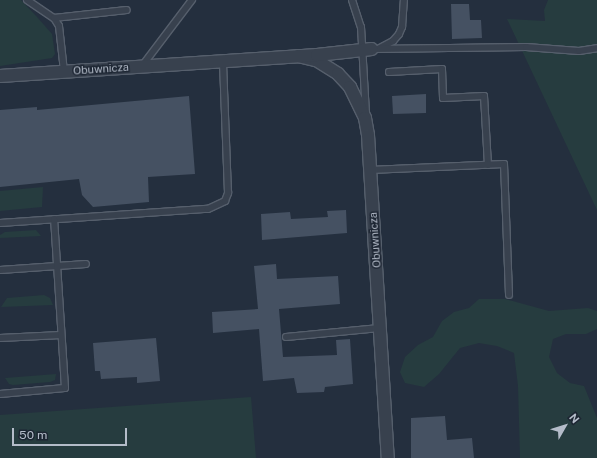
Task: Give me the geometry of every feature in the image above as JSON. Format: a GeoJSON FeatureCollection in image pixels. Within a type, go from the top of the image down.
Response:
{"type":"FeatureCollection","features":[{"type":"Feature","properties":{"kind":"street","name":"Obuwnicza"},"geometry":{"type":"LineString","coordinates":[[0,76],[366,50]]}},
{"type":"Feature","properties":{"kind":"street","name":"Obuwnicza"},"geometry":{"type":"LineString","coordinates":[[298,56],[316,60],[338,74],[350,87],[358,101],[368,135],[388,458]]}},
{"type":"Feature","properties":{"kind":"lane"},"geometry":{"type":"LineString","coordinates":[[27,0],[54,18],[59,26],[64,71]]}},
{"type":"Feature","properties":{"kind":"lane"},"geometry":{"type":"LineString","coordinates":[[142,66],[192,0]]}},
{"type":"Feature","properties":{"kind":"lane"},"geometry":{"type":"LineString","coordinates":[[352,0],[359,16],[366,50],[368,135]]}},
{"type":"Feature","properties":{"kind":"lane"},"geometry":{"type":"LineString","coordinates":[[366,50],[386,46],[399,34],[404,0]]}},
{"type":"Feature","properties":{"kind":"lane"},"geometry":{"type":"LineString","coordinates":[[54,18],[127,10]]}},
{"type":"Feature","properties":{"kind":"lane"},"geometry":{"type":"LineString","coordinates":[[366,50],[526,48],[579,51],[597,48]]}},
{"type":"Feature","properties":{"kind":"lane"},"geometry":{"type":"LineString","coordinates":[[0,223],[208,209],[225,201],[228,193],[223,60]]}},
{"type":"Feature","properties":{"kind":"lane"},"geometry":{"type":"LineString","coordinates":[[389,72],[442,69],[443,98],[484,96],[488,165]]}},
{"type":"Feature","properties":{"kind":"lane"},"geometry":{"type":"LineString","coordinates":[[370,170],[504,164],[509,295]]}},
{"type":"Feature","properties":{"kind":"lane"},"geometry":{"type":"LineString","coordinates":[[0,394],[65,388],[54,219]]}},
{"type":"Feature","properties":{"kind":"lane"},"geometry":{"type":"LineString","coordinates":[[0,270],[86,264]]}},
{"type":"Feature","properties":{"kind":"lane"},"geometry":{"type":"LineString","coordinates":[[286,337],[380,328]]}},
{"type":"Feature","properties":{"kind":"lane"},"geometry":{"type":"LineString","coordinates":[[0,338],[61,335]]}},
{"type":"Feature","properties":{"kind":"green space"},"geometry":{"type":"Polygon","coordinates":[[[0,0],[21,0],[37,17],[52,34],[55,54],[52,58],[0,66],[0,0]]]}},
{"type":"Feature","properties":{"kind":"green space"},"geometry":{"type":"Polygon","coordinates":[[[548,0],[597,0],[597,210],[507,19],[545,21],[544,10],[548,0]]]}},
{"type":"Feature","properties":{"kind":"green space"},"geometry":{"type":"Polygon","coordinates":[[[43,187],[42,207],[0,211],[0,191],[43,187]]]}},
{"type":"Feature","properties":{"kind":"green space"},"geometry":{"type":"Polygon","coordinates":[[[36,230],[41,236],[0,238],[0,235],[5,232],[36,230]]]}},
{"type":"Feature","properties":{"kind":"green space"},"geometry":{"type":"Polygon","coordinates":[[[44,295],[50,298],[53,305],[1,307],[7,298],[44,295]]]}},
{"type":"Feature","properties":{"kind":"green space"},"geometry":{"type":"Polygon","coordinates":[[[479,299],[505,299],[549,311],[588,308],[597,311],[597,329],[586,334],[566,334],[553,339],[549,357],[557,373],[570,383],[584,386],[597,418],[597,458],[520,458],[518,386],[514,353],[497,346],[479,343],[460,348],[439,374],[424,387],[405,383],[400,372],[405,357],[418,345],[433,337],[442,321],[454,312],[469,308],[479,299]]]}},
{"type":"Feature","properties":{"kind":"green space"},"geometry":{"type":"Polygon","coordinates":[[[56,374],[55,380],[50,382],[13,385],[9,384],[5,378],[56,374]]]}},
{"type":"Feature","properties":{"kind":"green space"},"geometry":{"type":"Polygon","coordinates":[[[251,397],[256,458],[0,458],[0,415],[251,397]]]}},
{"type":"Feature","properties":{"kind":"building"},"geometry":{"type":"Polygon","coordinates":[[[451,4],[469,4],[470,20],[481,20],[482,38],[452,39],[451,4]]]}},
{"type":"Feature","properties":{"kind":"building"},"geometry":{"type":"Polygon","coordinates":[[[426,94],[426,113],[393,114],[392,96],[426,94]]]}},
{"type":"Feature","properties":{"kind":"building"},"geometry":{"type":"Polygon","coordinates":[[[189,96],[195,174],[148,177],[149,202],[93,207],[82,195],[79,179],[0,187],[0,110],[37,107],[37,110],[189,96]]]}},
{"type":"Feature","properties":{"kind":"building"},"geometry":{"type":"Polygon","coordinates":[[[346,210],[347,233],[262,240],[261,214],[290,212],[291,219],[328,217],[327,211],[346,210]]]}},
{"type":"Feature","properties":{"kind":"building"},"geometry":{"type":"Polygon","coordinates":[[[276,264],[277,279],[338,276],[340,304],[279,309],[283,357],[337,355],[336,340],[350,339],[353,384],[325,387],[324,392],[297,393],[294,378],[263,381],[259,329],[213,333],[212,312],[258,309],[254,266],[276,264]]]}},
{"type":"Feature","properties":{"kind":"building"},"geometry":{"type":"Polygon","coordinates":[[[156,338],[160,381],[137,383],[137,377],[101,379],[100,371],[95,371],[93,343],[156,338]]]}},
{"type":"Feature","properties":{"kind":"building"},"geometry":{"type":"Polygon","coordinates":[[[445,416],[447,440],[472,438],[474,458],[411,458],[411,418],[445,416]]]}}]}
